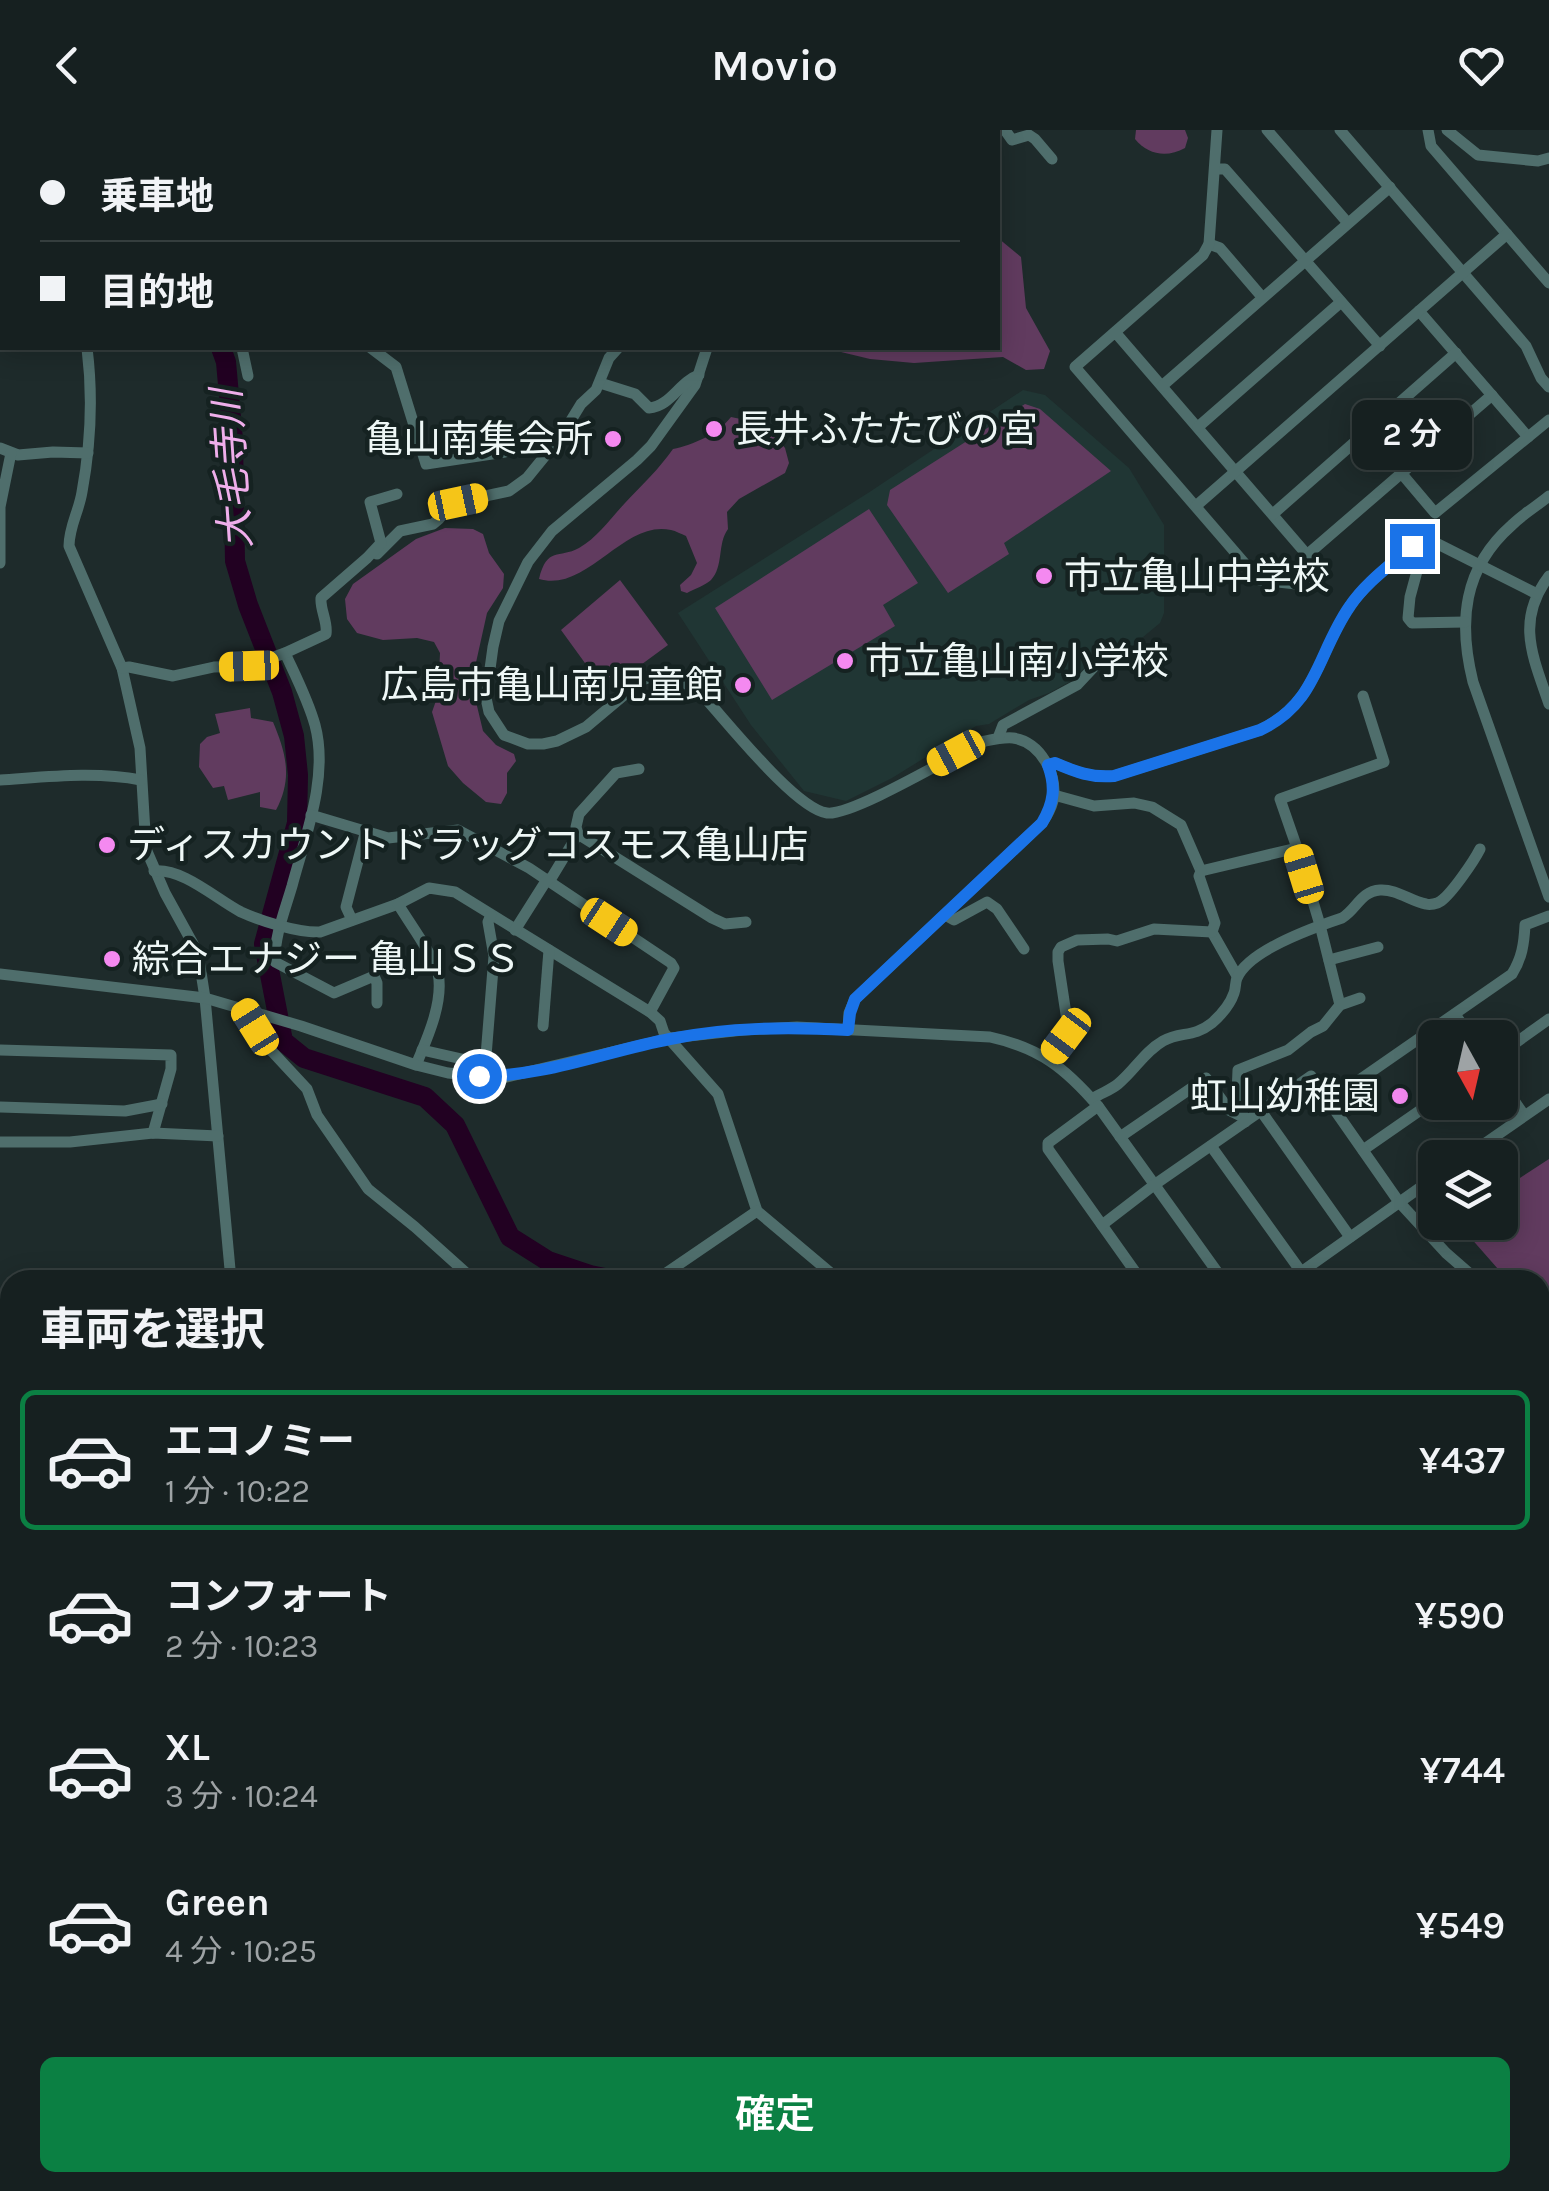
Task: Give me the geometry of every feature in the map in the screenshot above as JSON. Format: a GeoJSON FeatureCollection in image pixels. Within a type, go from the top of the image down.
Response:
{"type":"FeatureCollection","features":[{"type":"Feature","properties":{"kind":"street"},"geometry":{"type":"LineString","coordinates":[[1005,130],[1012,140],[1034,138],[1052,159]]}},
{"type":"Feature","properties":{"kind":"street"},"geometry":{"type":"LineString","coordinates":[[1115,332],[1321,571],[1306,585],[1259,580],[1075,367],[1115,332],[1203,255],[1209,244],[1217,130]]}},
{"type":"Feature","properties":{"kind":"street"},"geometry":{"type":"LineString","coordinates":[[1266,130],[1347,222]]}},
{"type":"Feature","properties":{"kind":"street"},"geometry":{"type":"LineString","coordinates":[[1428,130],[1431,146],[1547,276]]}},
{"type":"Feature","properties":{"kind":"street"},"geometry":{"type":"LineString","coordinates":[[1447,130],[1478,155],[1538,161],[1549,158]]}},
{"type":"Feature","properties":{"kind":"street"},"geometry":{"type":"LineString","coordinates":[[1345,132],[1526,346],[1549,386]]}},
{"type":"Feature","properties":{"kind":"street"},"geometry":{"type":"LineString","coordinates":[[1215,168],[1224,169],[1380,346]]}},
{"type":"Feature","properties":{"kind":"street"},"geometry":{"type":"LineString","coordinates":[[1162,386],[1390,187]]}},
{"type":"Feature","properties":{"kind":"street"},"geometry":{"type":"LineString","coordinates":[[1196,506],[1507,234]]}},
{"type":"Feature","properties":{"kind":"street"},"geometry":{"type":"LineString","coordinates":[[1209,244],[1220,248],[1262,297]]}},
{"type":"Feature","properties":{"kind":"street"},"geometry":{"type":"LineString","coordinates":[[1198,428],[1342,302]]}},
{"type":"Feature","properties":{"kind":"street"},"geometry":{"type":"LineString","coordinates":[[1419,311],[1528,437]]}},
{"type":"Feature","properties":{"kind":"street"},"geometry":{"type":"LineString","coordinates":[[87,350],[92,401],[88,452],[69,546],[122,668],[140,748],[146,849],[198,953],[230,1270]]}},
{"type":"Feature","properties":{"kind":"street"},"geometry":{"type":"LineString","coordinates":[[242,350],[248,376]]}},
{"type":"Feature","properties":{"kind":"street"},"geometry":{"type":"LineString","coordinates":[[374,350],[396,367],[426,464],[505,452]]}},
{"type":"Feature","properties":{"kind":"street"},"geometry":{"type":"LineString","coordinates":[[367,558],[379,553],[400,531],[433,524],[458,502],[517,487],[552,448],[600,383],[616,350]]}},
{"type":"Feature","properties":{"kind":"street"},"geometry":{"type":"LineString","coordinates":[[706,350],[688,396],[651,446],[552,531],[528,562],[499,620],[486,698],[489,712],[504,734],[528,744],[543,744],[558,741],[599,718],[642,680],[664,675],[677,678],[705,698],[792,793],[828,813],[853,808],[981,742],[1016,738],[1041,754],[1048,765],[1054,796],[1042,823],[855,999],[848,1030]]}},
{"type":"Feature","properties":{"kind":"street"},"geometry":{"type":"LineString","coordinates":[[1273,514],[1456,353]]}},
{"type":"Feature","properties":{"kind":"street"},"geometry":{"type":"LineString","coordinates":[[600,383],[635,394],[649,408],[656,408],[699,375]]}},
{"type":"Feature","properties":{"kind":"street"},"geometry":{"type":"LineString","coordinates":[[1308,554],[1492,395]]}},
{"type":"Feature","properties":{"kind":"street"},"geometry":{"type":"LineString","coordinates":[[1402,474],[1435,513],[1549,420]]}},
{"type":"Feature","properties":{"kind":"street"},"geometry":{"type":"LineString","coordinates":[[0,563],[6,451],[18,455],[88,452]]}},
{"type":"Feature","properties":{"kind":"street"},"geometry":{"type":"LineString","coordinates":[[122,668],[173,676],[214,667],[249,666],[326,634],[320,598],[380,542],[370,502],[396,494]]}},
{"type":"Feature","properties":{"kind":"street"},"geometry":{"type":"LineString","coordinates":[[1549,496],[1511,525],[1491,547],[1473,581],[1465,622],[1473,682],[1549,897]]}},
{"type":"Feature","properties":{"kind":"street"},"geometry":{"type":"LineString","coordinates":[[1048,765],[1055,763],[1097,778],[1114,776],[1278,721],[1307,690],[1348,608],[1359,594],[1426,538]]}},
{"type":"Feature","properties":{"kind":"street"},"geometry":{"type":"LineString","coordinates":[[1426,538],[1537,594]]}},
{"type":"Feature","properties":{"kind":"street"},"geometry":{"type":"LineString","coordinates":[[1426,538],[1408,618],[1412,623],[1465,622]]}},
{"type":"Feature","properties":{"kind":"street"},"geometry":{"type":"LineString","coordinates":[[1549,576],[1537,594],[1529,630],[1530,645],[1544,673],[1549,704]]}},
{"type":"Feature","properties":{"kind":"street"},"geometry":{"type":"LineString","coordinates":[[282,654],[304,694],[316,728],[319,760],[311,815],[277,924],[275,962],[334,993],[374,976],[378,1003]]}},
{"type":"Feature","properties":{"kind":"street"},"geometry":{"type":"LineString","coordinates":[[998,738],[1003,725],[1077,685],[1106,654]]}},
{"type":"Feature","properties":{"kind":"street"},"geometry":{"type":"LineString","coordinates":[[1340,1005],[1320,925],[1280,799],[1384,762],[1363,696]]}},
{"type":"Feature","properties":{"kind":"street"},"geometry":{"type":"LineString","coordinates":[[638,769],[616,773],[578,814],[578,834],[712,918],[725,924],[746,922]]}},
{"type":"Feature","properties":{"kind":"street"},"geometry":{"type":"LineString","coordinates":[[0,780],[124,776],[141,780]]}},
{"type":"Feature","properties":{"kind":"street"},"geometry":{"type":"LineString","coordinates":[[1054,796],[1094,806],[1152,806],[1181,825],[1200,871],[1215,923],[1212,932],[1237,976]]}},
{"type":"Feature","properties":{"kind":"street"},"geometry":{"type":"LineString","coordinates":[[311,815],[388,838],[458,830],[528,868],[671,963],[674,968],[650,1012]]}},
{"type":"Feature","properties":{"kind":"street"},"geometry":{"type":"LineString","coordinates":[[352,920],[346,907],[366,830]]}},
{"type":"Feature","properties":{"kind":"street"},"geometry":{"type":"LineString","coordinates":[[515,930],[578,834]]}},
{"type":"Feature","properties":{"kind":"street"},"geometry":{"type":"LineString","coordinates":[[1200,871],[1296,848]]}},
{"type":"Feature","properties":{"kind":"street"},"geometry":{"type":"LineString","coordinates":[[1133,1270],[1048,1149],[1048,1143],[1161,1042],[1196,1034],[1215,1021],[1234,994],[1237,976],[1280,942],[1342,918],[1361,898],[1378,890],[1406,894],[1423,904],[1441,901],[1480,849]]}},
{"type":"Feature","properties":{"kind":"street"},"geometry":{"type":"LineString","coordinates":[[154,870],[164,870],[206,889],[249,914],[306,933],[320,932],[398,904],[429,888],[455,892],[660,1021],[664,1033],[718,1094],[757,1212],[827,1270]]}},
{"type":"Feature","properties":{"kind":"street"},"geometry":{"type":"LineString","coordinates":[[946,915],[954,920],[987,902],[997,909],[1024,949]]}},
{"type":"Feature","properties":{"kind":"street"},"geometry":{"type":"LineString","coordinates":[[398,904],[438,972],[432,1029],[416,1065]]}},
{"type":"Feature","properties":{"kind":"street"},"geometry":{"type":"LineString","coordinates":[[479,1076],[486,1056],[494,956],[488,922],[492,915]]}},
{"type":"Feature","properties":{"kind":"street"},"geometry":{"type":"LineString","coordinates":[[1328,1101],[1512,974],[1520,961],[1525,925],[1549,916]]}},
{"type":"Feature","properties":{"kind":"street"},"geometry":{"type":"LineString","coordinates":[[1049,1058],[1066,1036],[1068,1026],[1058,952],[1068,942],[1117,942],[1154,929],[1212,932]]}},
{"type":"Feature","properties":{"kind":"street"},"geometry":{"type":"LineString","coordinates":[[1329,960],[1378,947]]}},
{"type":"Feature","properties":{"kind":"street"},"geometry":{"type":"LineString","coordinates":[[543,1026],[549,950]]}},
{"type":"Feature","properties":{"kind":"street"},"geometry":{"type":"LineString","coordinates":[[0,974],[205,998],[416,1065],[479,1076],[507,1077],[671,1038],[743,1030],[797,1027],[1010,1041],[1049,1058],[1095,1102],[1217,1270]]}},
{"type":"Feature","properties":{"kind":"street"},"geometry":{"type":"LineString","coordinates":[[1243,1119],[1237,1094],[1238,1070],[1288,1050],[1323,1026],[1340,1005],[1360,998]]}},
{"type":"Feature","properties":{"kind":"street"},"geometry":{"type":"LineString","coordinates":[[248,1010],[267,1046],[307,1089],[316,1116],[368,1189],[463,1270]]}},
{"type":"Feature","properties":{"kind":"street"},"geometry":{"type":"LineString","coordinates":[[1455,1014],[1459,1020]]}},
{"type":"Feature","properties":{"kind":"street"},"geometry":{"type":"LineString","coordinates":[[1518,1042],[1549,1020]]}},
{"type":"Feature","properties":{"kind":"street"},"geometry":{"type":"LineString","coordinates":[[0,1050],[171,1055],[171,1069],[153,1133]]}},
{"type":"Feature","properties":{"kind":"street"},"geometry":{"type":"LineString","coordinates":[[422,1050],[484,1064]]}},
{"type":"Feature","properties":{"kind":"street"},"geometry":{"type":"LineString","coordinates":[[1102,1224],[1243,1119],[1311,1076],[1400,1202],[1466,1270]]}},
{"type":"Feature","properties":{"kind":"street"},"geometry":{"type":"LineString","coordinates":[[1120,1137],[1206,1078],[1230,1110],[1243,1119]]}},
{"type":"Feature","properties":{"kind":"street"},"geometry":{"type":"LineString","coordinates":[[1490,1140],[1549,1098]]}},
{"type":"Feature","properties":{"kind":"street"},"geometry":{"type":"LineString","coordinates":[[0,1107],[125,1112],[162,1104]]}},
{"type":"Feature","properties":{"kind":"street"},"geometry":{"type":"LineString","coordinates":[[1518,1107],[1524,1116]]}},
{"type":"Feature","properties":{"kind":"street"},"geometry":{"type":"LineString","coordinates":[[1261,1111],[1350,1238]]}},
{"type":"Feature","properties":{"kind":"street"},"geometry":{"type":"LineString","coordinates":[[1363,1150],[1418,1112]]}},
{"type":"Feature","properties":{"kind":"street"},"geometry":{"type":"LineString","coordinates":[[0,1142],[70,1142],[153,1133],[218,1136]]}},
{"type":"Feature","properties":{"kind":"street"},"geometry":{"type":"LineString","coordinates":[[1211,1146],[1294,1270]]}},
{"type":"Feature","properties":{"kind":"street"},"geometry":{"type":"LineString","coordinates":[[1309,1270],[1418,1189]]}},
{"type":"Feature","properties":{"kind":"street"},"geometry":{"type":"LineString","coordinates":[[670,1270],[757,1212]]}},
{"type":"Feature","properties":{"kind":"shaded area"},"geometry":{"type":"Polygon","coordinates":[[[1136,130],[1185,130],[1188,138],[1185,148],[1158,153],[1135,139],[1136,130]]]}},
{"type":"Feature","properties":{"kind":"shaded area"},"geometry":{"type":"Polygon","coordinates":[[[1000,240],[1021,257],[1026,308],[1050,351],[1044,369],[1026,370],[1003,357],[914,363],[841,352],[1000,350],[1000,240]]]}},
{"type":"Feature","properties":{"kind":"shaded area"},"geometry":{"type":"Polygon","coordinates":[[[1023,390],[1045,395],[1129,468],[1164,525],[1164,613],[1160,623],[1114,661],[1101,651],[1073,680],[989,724],[976,726],[892,778],[846,801],[804,791],[751,725],[678,613],[1023,390]]]}},
{"type":"Feature","properties":{"kind":"shaded area"},"geometry":{"type":"Polygon","coordinates":[[[1025,404],[1040,409],[1111,471],[1004,543],[1009,554],[948,593],[887,505],[890,490],[1025,404]]]}},
{"type":"Feature","properties":{"kind":"shaded area"},"geometry":{"type":"Polygon","coordinates":[[[731,417],[765,424],[785,448],[789,463],[785,473],[739,499],[727,512],[728,529],[711,580],[687,593],[681,591],[680,585],[697,563],[686,536],[671,530],[637,535],[573,576],[539,579],[550,558],[579,548],[598,533],[673,449],[705,438],[731,417]]]}},
{"type":"Feature","properties":{"kind":"shaded area"},"geometry":{"type":"Polygon","coordinates":[[[869,509],[918,583],[883,605],[895,626],[772,700],[715,608],[869,509]]]}},
{"type":"Feature","properties":{"kind":"shaded area"},"geometry":{"type":"Polygon","coordinates":[[[445,528],[473,529],[483,534],[489,553],[504,574],[503,588],[487,613],[475,667],[483,731],[496,745],[514,754],[516,761],[507,773],[507,793],[501,804],[486,802],[448,766],[432,712],[438,695],[440,653],[434,642],[417,638],[383,640],[357,633],[347,619],[345,599],[353,584],[416,539],[445,528]]]}},
{"type":"Feature","properties":{"kind":"shaded area"},"geometry":{"type":"Polygon","coordinates":[[[620,580],[668,645],[623,678],[606,677],[598,681],[561,630],[620,580]]]}},
{"type":"Feature","properties":{"kind":"shaded area"},"geometry":{"type":"Polygon","coordinates":[[[250,708],[251,718],[273,722],[284,755],[285,787],[276,810],[260,807],[260,792],[228,800],[224,786],[213,788],[199,767],[200,744],[220,733],[215,714],[250,708]]]}},
{"type":"Feature","properties":{"kind":"shaded area"},"geometry":{"type":"Polygon","coordinates":[[[1549,1159],[1549,1270],[1498,1269],[1473,1240],[1518,1240],[1518,1179],[1549,1159]]]}},
{"type":"Feature","properties":{"kind":"waterway","name":"大毛寺川"},"geometry":{"type":"LineString","coordinates":[[222,350],[233,440],[235,561],[282,692],[294,736],[298,775],[297,823],[264,944],[283,1041],[304,1058],[425,1097],[455,1125],[510,1237],[548,1261],[575,1270]]}},
{"type":"Feature","properties":{"kind":"place","name":"長井ふたたびの宮"},"geometry":{"type":"Point","coordinates":[714,429]}},
{"type":"Feature","properties":{"kind":"place","name":"亀山南集会所"},"geometry":{"type":"Point","coordinates":[613,439]}},
{"type":"Feature","properties":{"kind":"place","name":"市立亀山中学校"},"geometry":{"type":"Point","coordinates":[1044,576]}},
{"type":"Feature","properties":{"kind":"place","name":"市立亀山南小学校"},"geometry":{"type":"Point","coordinates":[845,661]}},
{"type":"Feature","properties":{"kind":"place","name":"広島市亀山南児童館"},"geometry":{"type":"Point","coordinates":[743,685]}},
{"type":"Feature","properties":{"kind":"place","name":"ディスカウントドラッグコスモス亀山店"},"geometry":{"type":"Point","coordinates":[107,845]}},
{"type":"Feature","properties":{"kind":"place","name":"綜合エナジー 亀山ＳＳ"},"geometry":{"type":"Point","coordinates":[112,959]}},
{"type":"Feature","properties":{"kind":"place","name":"虹山幼稚園"},"geometry":{"type":"Point","coordinates":[1400,1096]}},
{"type":"Feature","properties":{"kind":"route"},"geometry":{"type":"LineString","coordinates":[[479,1076],[507,1077],[671,1038],[797,1027],[848,1030],[855,999],[1042,823],[1054,796],[1048,765],[1055,763],[1097,778],[1114,776],[1278,721],[1307,690],[1348,608],[1412,546]]}}]}
